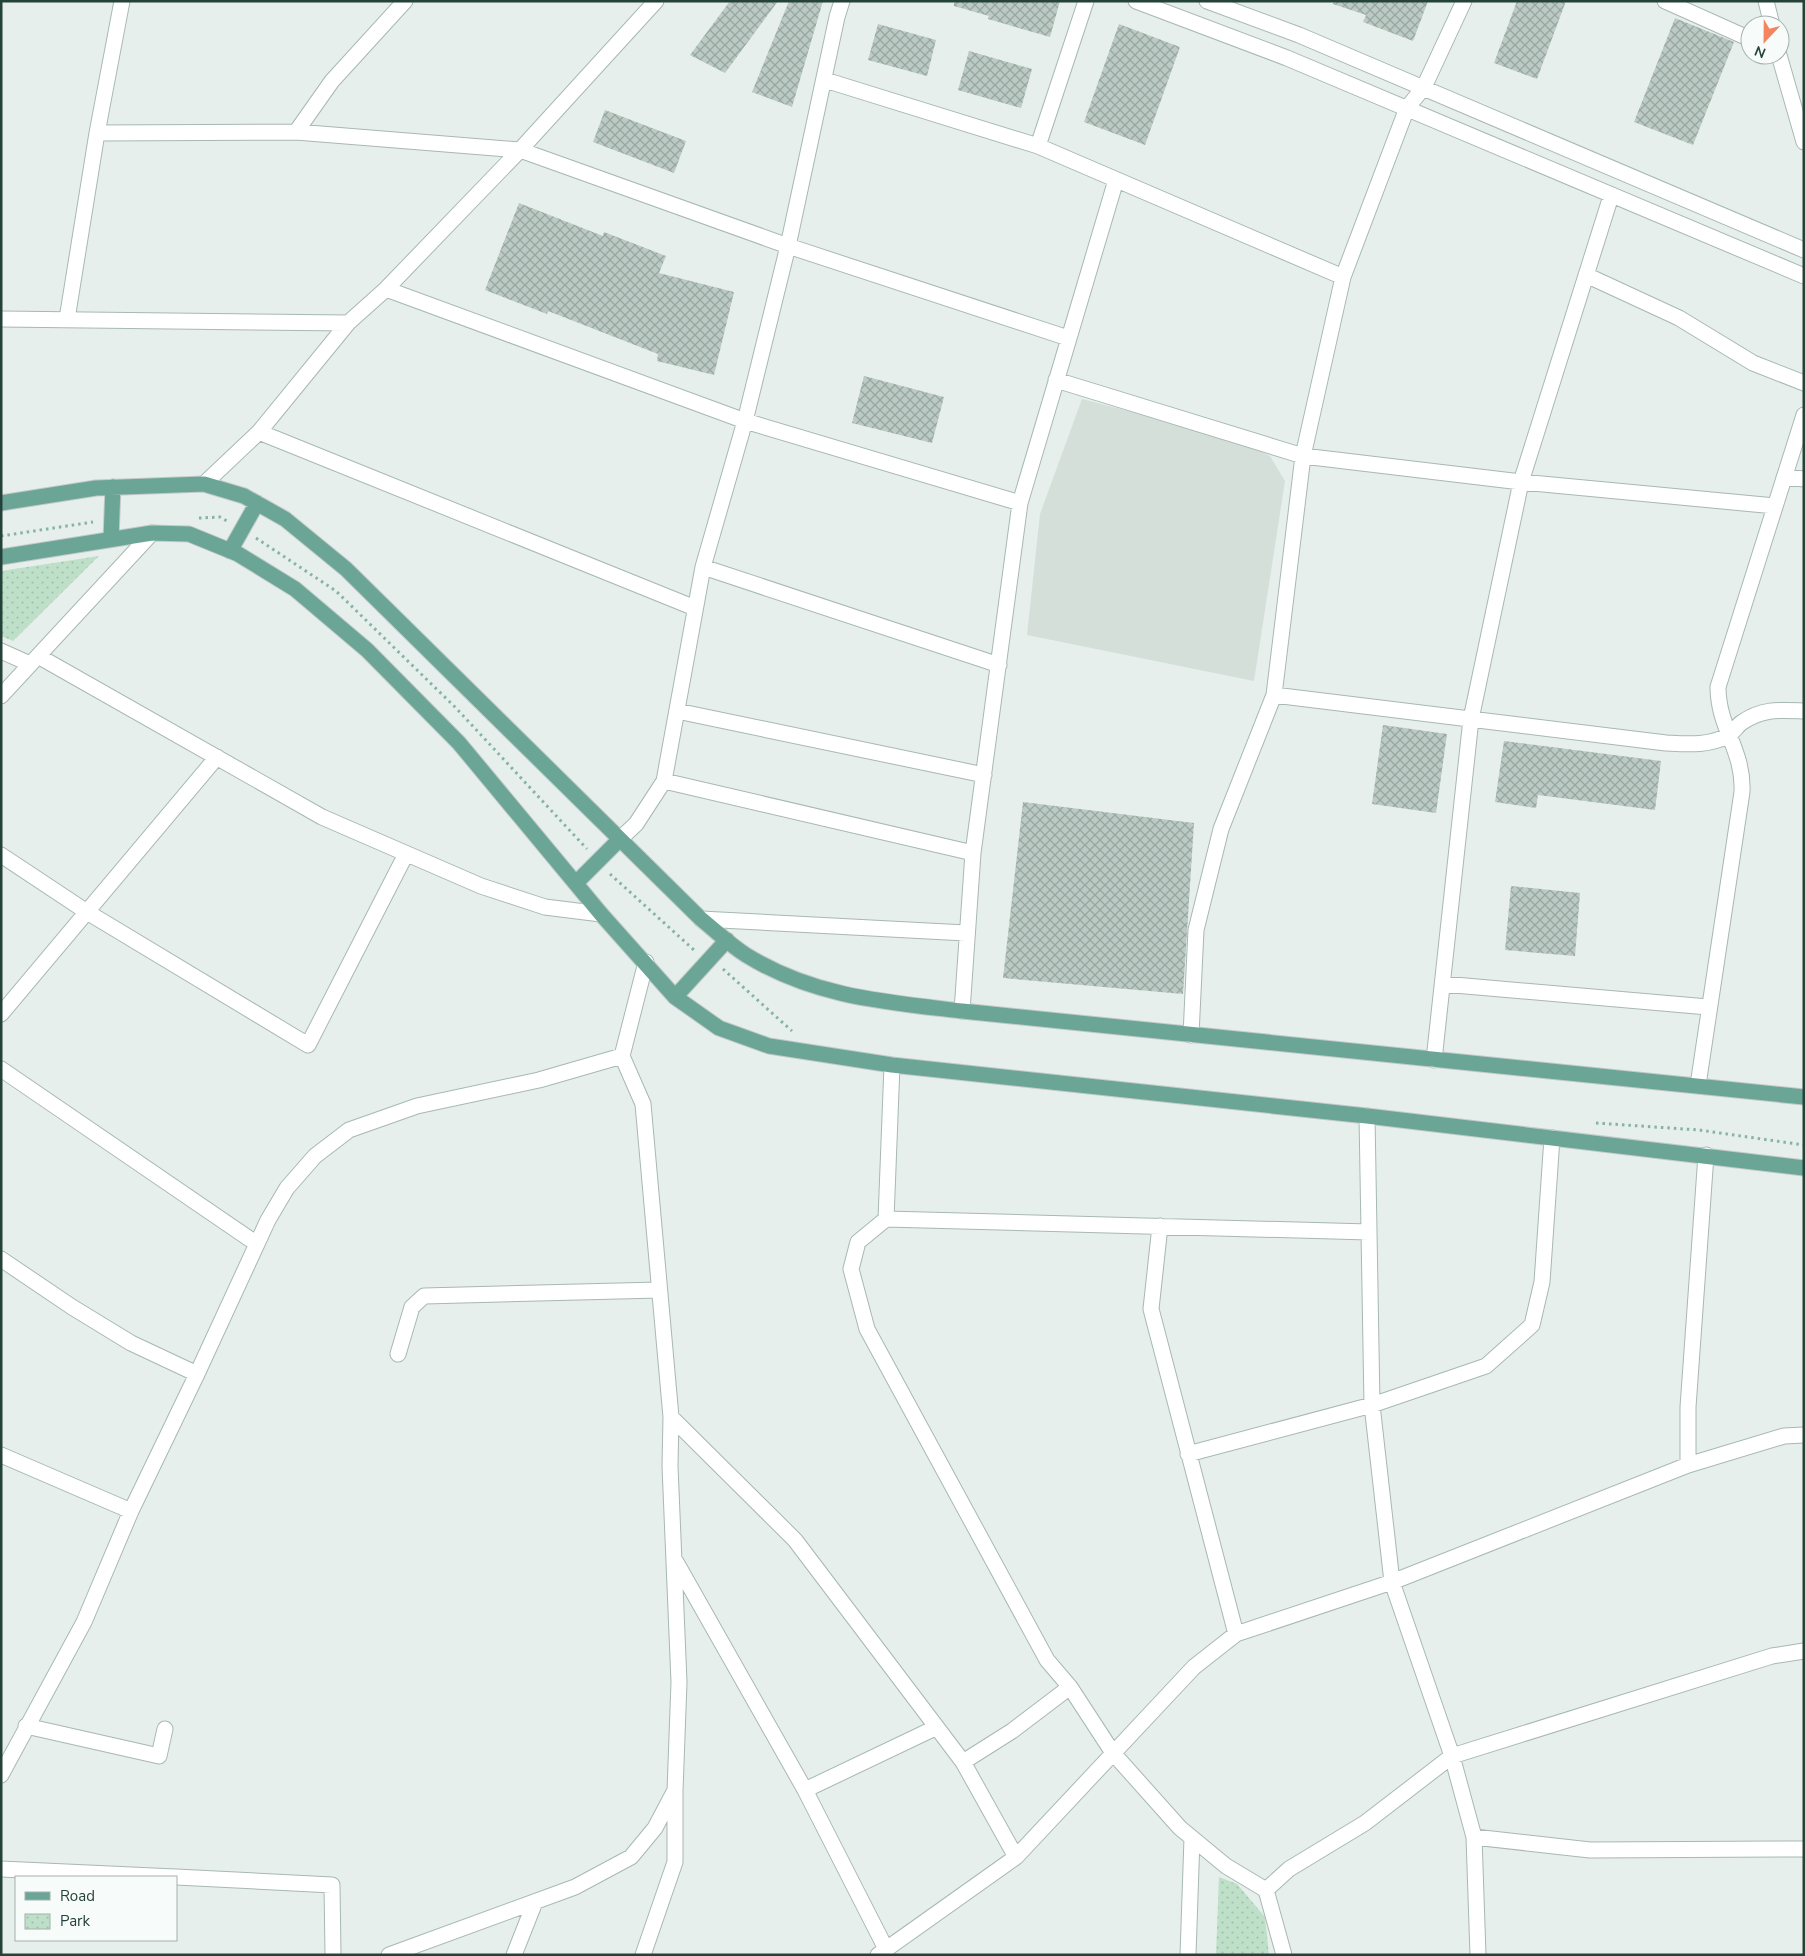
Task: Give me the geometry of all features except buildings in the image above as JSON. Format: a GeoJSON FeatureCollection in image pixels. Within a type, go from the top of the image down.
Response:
{"type":"FeatureCollection","features":[{"type":"Feature","properties":{"kind":"main road"},"geometry":{"type":"LineString","coordinates":[[1,503],[113,488],[204,484],[244,496],[285,518],[346,569],[701,919],[744,954],[774,971],[804,984],[874,1001],[962,1011],[1804,1097]]}},
{"type":"Feature","properties":{"kind":"main road"},"geometry":{"type":"LineString","coordinates":[[111,539],[113,488]]}},
{"type":"Feature","properties":{"kind":"main road"},"geometry":{"type":"LineString","coordinates":[[230,551],[257,503]]}},
{"type":"Feature","properties":{"kind":"main road"},"geometry":{"type":"LineString","coordinates":[[1,557],[152,533],[190,534],[230,551],[295,589],[367,650],[459,744],[601,914],[646,962],[675,997],[719,1028],[770,1046],[892,1065],[1367,1116],[1804,1168]]}},
{"type":"Feature","properties":{"kind":"main road"},"geometry":{"type":"LineString","coordinates":[[576,883],[620,839]]}},
{"type":"Feature","properties":{"kind":"main road"},"geometry":{"type":"LineString","coordinates":[[675,997],[727,940]]}},
{"type":"Feature","properties":{"kind":"street"},"geometry":{"type":"LineString","coordinates":[[67,320],[97,133],[122,1]]}},
{"type":"Feature","properties":{"kind":"street"},"geometry":{"type":"LineString","coordinates":[[296,132],[332,81],[405,1]]}},
{"type":"Feature","properties":{"kind":"street"},"geometry":{"type":"LineString","coordinates":[[204,484],[259,432],[348,323],[386,288],[520,150],[656,1]]}},
{"type":"Feature","properties":{"kind":"street"},"geometry":{"type":"LineString","coordinates":[[832,1],[837,17]]}},
{"type":"Feature","properties":{"kind":"street"},"geometry":{"type":"LineString","coordinates":[[620,839],[636,824],[664,781],[703,567],[745,421],[788,246],[842,1]]}},
{"type":"Feature","properties":{"kind":"street"},"geometry":{"type":"LineString","coordinates":[[1038,146],[1086,1]]}},
{"type":"Feature","properties":{"kind":"street"},"geometry":{"type":"LineString","coordinates":[[1136,1],[1286,58],[1804,276]]}},
{"type":"Feature","properties":{"kind":"street"},"geometry":{"type":"LineString","coordinates":[[1207,1],[1299,34],[1804,250]]}},
{"type":"Feature","properties":{"kind":"street"},"geometry":{"type":"LineString","coordinates":[[1191,1035],[1196,930],[1222,829],[1274,695],[1303,456],[1343,277],[1407,108],[1424,87],[1464,1]]}},
{"type":"Feature","properties":{"kind":"street"},"geometry":{"type":"LineString","coordinates":[[1665,1],[1740,35]]}},
{"type":"Feature","properties":{"kind":"street"},"geometry":{"type":"LineString","coordinates":[[1766,1],[1770,15]]}},
{"type":"Feature","properties":{"kind":"street"},"geometry":{"type":"LineString","coordinates":[[1782,65],[1804,142]]}},
{"type":"Feature","properties":{"kind":"street"},"geometry":{"type":"LineString","coordinates":[[825,80],[1038,146],[1343,277]]}},
{"type":"Feature","properties":{"kind":"street"},"geometry":{"type":"LineString","coordinates":[[97,133],[296,132],[520,150],[788,246],[1068,338]]}},
{"type":"Feature","properties":{"kind":"street"},"geometry":{"type":"LineString","coordinates":[[962,1011],[973,853],[1020,503],[1116,180]]}},
{"type":"Feature","properties":{"kind":"street"},"geometry":{"type":"LineString","coordinates":[[1434,1060],[1471,719],[1521,482],[1611,196]]}},
{"type":"Feature","properties":{"kind":"street"},"geometry":{"type":"LineString","coordinates":[[1586,275],[1679,318],[1753,363],[1804,383]]}},
{"type":"Feature","properties":{"kind":"street"},"geometry":{"type":"LineString","coordinates":[[386,288],[745,421],[1020,503]]}},
{"type":"Feature","properties":{"kind":"street"},"geometry":{"type":"LineString","coordinates":[[1,319],[348,323]]}},
{"type":"Feature","properties":{"kind":"street"},"geometry":{"type":"LineString","coordinates":[[1056,380],[1303,456],[1521,482],[1775,506]]}},
{"type":"Feature","properties":{"kind":"street"},"geometry":{"type":"LineString","coordinates":[[1698,1085],[1708,1007],[1742,792],[1740,761],[1720,713],[1718,687],[1804,415]]}},
{"type":"Feature","properties":{"kind":"street"},"geometry":{"type":"LineString","coordinates":[[259,432],[695,608]]}},
{"type":"Feature","properties":{"kind":"street"},"geometry":{"type":"LineString","coordinates":[[1784,477],[1804,479]]}},
{"type":"Feature","properties":{"kind":"street"},"geometry":{"type":"LineString","coordinates":[[1,696],[152,533]]}},
{"type":"Feature","properties":{"kind":"street"},"geometry":{"type":"LineString","coordinates":[[703,567],[999,665]]}},
{"type":"Feature","properties":{"kind":"street"},"geometry":{"type":"LineString","coordinates":[[1,651],[34,660],[217,757],[322,817],[406,854],[480,886],[545,907],[601,914]]}},
{"type":"Feature","properties":{"kind":"street"},"geometry":{"type":"LineString","coordinates":[[1274,695],[1666,742],[1700,744],[1728,736],[1738,725],[1760,712],[1771,709],[1804,711]]}},
{"type":"Feature","properties":{"kind":"street"},"geometry":{"type":"LineString","coordinates":[[676,711],[984,775]]}},
{"type":"Feature","properties":{"kind":"street"},"geometry":{"type":"LineString","coordinates":[[1,1014],[217,757]]}},
{"type":"Feature","properties":{"kind":"street"},"geometry":{"type":"LineString","coordinates":[[664,781],[973,853]]}},
{"type":"Feature","properties":{"kind":"street"},"geometry":{"type":"LineString","coordinates":[[1,855],[87,912],[308,1045],[406,854]]}},
{"type":"Feature","properties":{"kind":"street"},"geometry":{"type":"LineString","coordinates":[[701,919],[966,932]]}},
{"type":"Feature","properties":{"kind":"street"},"geometry":{"type":"LineString","coordinates":[[643,1955],[675,1862],[675,1791],[679,1682],[671,1417],[643,1104],[622,1056],[646,962]]}},
{"type":"Feature","properties":{"kind":"street"},"geometry":{"type":"LineString","coordinates":[[1442,984],[1708,1007]]}},
{"type":"Feature","properties":{"kind":"street"},"geometry":{"type":"LineString","coordinates":[[1,1775],[84,1622],[131,1511],[268,1220],[287,1188],[315,1156],[349,1130],[417,1106],[539,1080],[622,1056]]}},
{"type":"Feature","properties":{"kind":"street"},"geometry":{"type":"LineString","coordinates":[[886,1219],[892,1065]]}},
{"type":"Feature","properties":{"kind":"street"},"geometry":{"type":"LineString","coordinates":[[1,1069],[257,1244]]}},
{"type":"Feature","properties":{"kind":"street"},"geometry":{"type":"LineString","coordinates":[[1367,1116],[1372,1405],[1392,1582],[1452,1756],[1474,1837],[1478,1955]]}},
{"type":"Feature","properties":{"kind":"street"},"geometry":{"type":"LineString","coordinates":[[1188,1454],[1372,1405],[1486,1366],[1532,1325],[1542,1282],[1552,1138]]}},
{"type":"Feature","properties":{"kind":"street"},"geometry":{"type":"LineString","coordinates":[[1688,1466],[1688,1407],[1706,1155]]}},
{"type":"Feature","properties":{"kind":"street"},"geometry":{"type":"LineString","coordinates":[[1284,1955],[1266,1890],[1226,1866],[1180,1828],[1113,1753],[1070,1687],[1047,1660],[867,1329],[851,1269],[858,1242],[886,1219],[1369,1232]]}},
{"type":"Feature","properties":{"kind":"street"},"geometry":{"type":"LineString","coordinates":[[1160,1226],[1151,1309],[1236,1634]]}},
{"type":"Feature","properties":{"kind":"street"},"geometry":{"type":"LineString","coordinates":[[1,1259],[130,1343],[197,1374]]}},
{"type":"Feature","properties":{"kind":"street"},"geometry":{"type":"LineString","coordinates":[[398,1354],[412,1308],[424,1296],[659,1290]]}},
{"type":"Feature","properties":{"kind":"street"},"geometry":{"type":"LineString","coordinates":[[671,1417],[795,1540],[935,1728],[963,1762],[1016,1857]]}},
{"type":"Feature","properties":{"kind":"street"},"geometry":{"type":"LineString","coordinates":[[674,1558],[805,1790],[884,1953],[1016,1857],[1194,1667],[1236,1634],[1392,1582],[1688,1466],[1784,1436],[1804,1435]]}},
{"type":"Feature","properties":{"kind":"street"},"geometry":{"type":"LineString","coordinates":[[1,1456],[131,1511]]}},
{"type":"Feature","properties":{"kind":"street"},"geometry":{"type":"LineString","coordinates":[[1266,1890],[1289,1870],[1365,1823],[1452,1756],[1772,1656],[1804,1651]]}},
{"type":"Feature","properties":{"kind":"street"},"geometry":{"type":"LineString","coordinates":[[963,1762],[1012,1731],[1070,1687]]}},
{"type":"Feature","properties":{"kind":"street"},"geometry":{"type":"LineString","coordinates":[[26,1726],[159,1756],[165,1729]]}},
{"type":"Feature","properties":{"kind":"street"},"geometry":{"type":"LineString","coordinates":[[805,1790],[935,1728]]}},
{"type":"Feature","properties":{"kind":"street"},"geometry":{"type":"LineString","coordinates":[[389,1955],[575,1887],[631,1857],[655,1828],[675,1791]]}},
{"type":"Feature","properties":{"kind":"street"},"geometry":{"type":"LineString","coordinates":[[1474,1837],[1590,1850],[1804,1849]]}},
{"type":"Feature","properties":{"kind":"street"},"geometry":{"type":"LineString","coordinates":[[1188,1955],[1192,1838]]}},
{"type":"Feature","properties":{"kind":"street"},"geometry":{"type":"LineString","coordinates":[[1,1869],[154,1876]]}},
{"type":"Feature","properties":{"kind":"street"},"geometry":{"type":"LineString","coordinates":[[178,1877],[332,1885],[333,1955]]}},
{"type":"Feature","properties":{"kind":"street"},"geometry":{"type":"LineString","coordinates":[[514,1955],[534,1902]]}},
{"type":"Feature","properties":{"kind":"path"},"geometry":{"type":"LineString","coordinates":[[194,518],[220,517],[336,591],[456,708],[598,861],[690,948],[727,971],[793,1032],[802,1033]]}},
{"type":"Feature","properties":{"kind":"path"},"geometry":{"type":"LineString","coordinates":[[1,536],[112,521]]}},
{"type":"Feature","properties":{"kind":"path"},"geometry":{"type":"LineString","coordinates":[[1592,1123],[1699,1130],[1804,1145]]}},
{"type":"Feature","properties":{"kind":"shaded area"},"geometry":{"type":"Polygon","coordinates":[[[1082,399],[1235,439],[1270,456],[1285,481],[1254,681],[1027,635],[1040,514],[1082,399]]]}},
{"type":"Feature","properties":{"kind":"green space"},"geometry":{"type":"Polygon","coordinates":[[[99,556],[13,641],[1,636],[1,571],[99,556]]]}},
{"type":"Feature","properties":{"kind":"green space"},"geometry":{"type":"Polygon","coordinates":[[[1219,1877],[1237,1884],[1265,1917],[1269,1955],[1216,1955],[1219,1877]]]}}]}
